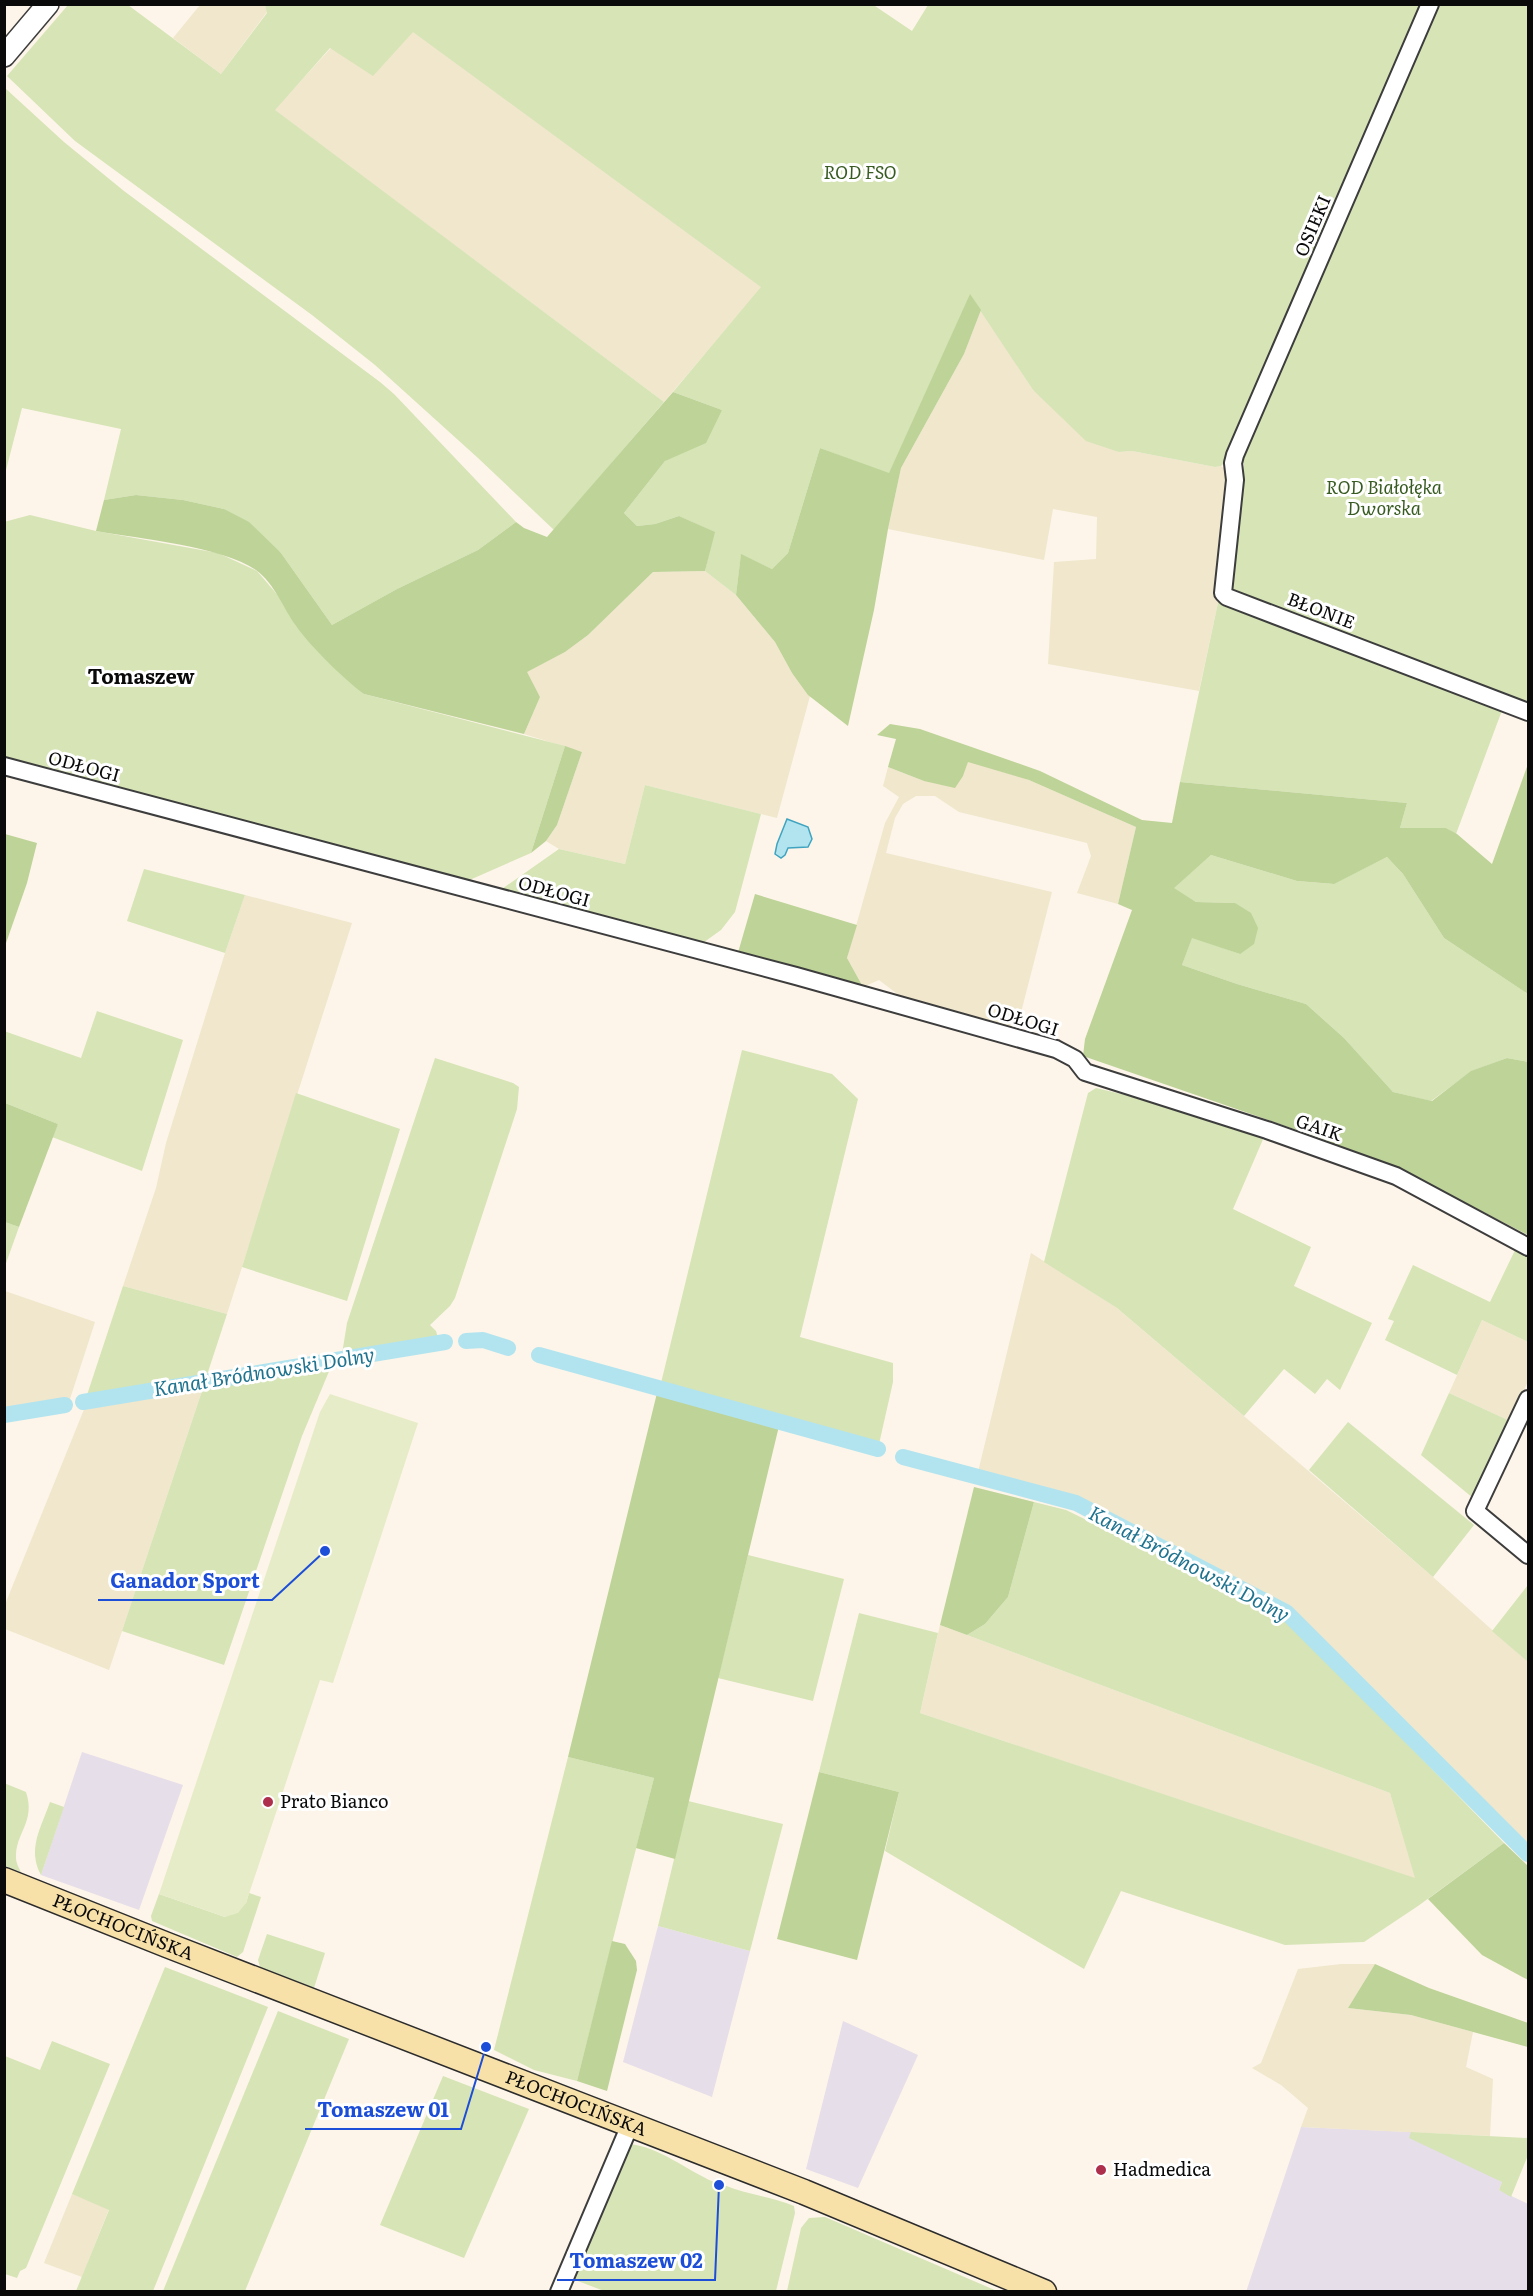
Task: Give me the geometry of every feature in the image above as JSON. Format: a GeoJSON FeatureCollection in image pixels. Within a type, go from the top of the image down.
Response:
{"type":"FeatureCollection","features":[{"type":"Feature","properties":{"kind":"main road","name":"PŁOCHOCIŃSKA"},"geometry":{"type":"LineString","coordinates":[[4,1880],[804,2192],[1044,2292]]}},
{"type":"Feature","properties":{"kind":"street"},"geometry":{"type":"LineString","coordinates":[[4,56],[48,4]]}},
{"type":"Feature","properties":{"kind":"street","name":"OSIEKI"},"geometry":{"type":"LineString","coordinates":[[1233,463],[1430,4]]}},
{"type":"Feature","properties":{"kind":"street","name":"BŁONIE"},"geometry":{"type":"LineString","coordinates":[[1233,463],[1234,480],[1223,592],[1225,596],[1528,712]]}},
{"type":"Feature","properties":{"kind":"street","name":"ODŁOGI"},"geometry":{"type":"LineString","coordinates":[[4,766],[892,1002],[1056,1049],[1075,1059],[1085,1072]]}},
{"type":"Feature","properties":{"kind":"street","name":"GAIK"},"geometry":{"type":"LineString","coordinates":[[1085,1072],[1266,1130],[1396,1176],[1528,1247]]}},
{"type":"Feature","properties":{"kind":"street"},"geometry":{"type":"LineString","coordinates":[[1528,1399],[1475,1511],[1528,1555]]}},
{"type":"Feature","properties":{"kind":"street"},"geometry":{"type":"LineString","coordinates":[[559,2292],[630,2125]]}},
{"type":"Feature","properties":{"kind":"shaded area"},"geometry":{"type":"Polygon","coordinates":[[[200,5],[265,5],[267,12],[221,74],[173,38],[200,5]]]}},
{"type":"Feature","properties":{"kind":"shaded area"},"geometry":{"type":"Polygon","coordinates":[[[413,31],[762,287],[664,402],[274,110],[331,48],[413,31]]]}},
{"type":"Feature","properties":{"kind":"shaded area"},"geometry":{"type":"Polygon","coordinates":[[[981,310],[1033,390],[1119,452],[1132,451],[1215,467],[1221,466],[1230,473],[1219,598],[1199,691],[1048,664],[1054,562],[1096,559],[1097,517],[1053,509],[1044,560],[888,529],[901,468],[964,354],[981,310]]]}},
{"type":"Feature","properties":{"kind":"shaded area"},"geometry":{"type":"Polygon","coordinates":[[[705,571],[736,595],[775,642],[792,673],[810,696],[777,818],[645,785],[625,864],[559,849],[546,841],[557,825],[582,752],[524,734],[540,697],[526,672],[565,652],[588,635],[653,572],[705,571]]]}},
{"type":"Feature","properties":{"kind":"shaded area"},"geometry":{"type":"Polygon","coordinates":[[[968,761],[1029,780],[1136,827],[1118,904],[1077,893],[1091,856],[1087,843],[959,812],[935,796],[916,796],[903,804],[895,818],[886,853],[1052,892],[1016,1032],[904,999],[879,980],[863,987],[847,958],[885,823],[899,797],[883,786],[888,767],[924,781],[963,776],[968,761]]]}},
{"type":"Feature","properties":{"kind":"shaded area"},"geometry":{"type":"Polygon","coordinates":[[[245,895],[352,923],[227,1314],[123,1286],[156,1188],[166,1143],[245,895]]]}},
{"type":"Feature","properties":{"kind":"shaded area"},"geometry":{"type":"Polygon","coordinates":[[[1031,1253],[1117,1308],[1433,1577],[1528,1662],[1528,1846],[1289,1607],[1089,1503],[978,1472],[1031,1253]]]}},
{"type":"Feature","properties":{"kind":"shaded area"},"geometry":{"type":"Polygon","coordinates":[[[5,1291],[95,1322],[69,1402],[5,1412],[5,1291]]]}},
{"type":"Feature","properties":{"kind":"shaded area"},"geometry":{"type":"Polygon","coordinates":[[[1482,1320],[1528,1342],[1528,1381],[1510,1421],[1449,1393],[1482,1320]]]}},
{"type":"Feature","properties":{"kind":"shaded area"},"geometry":{"type":"Polygon","coordinates":[[[203,1388],[109,1670],[5,1629],[4,1607],[85,1407],[203,1388]]]}},
{"type":"Feature","properties":{"kind":"shaded area"},"geometry":{"type":"Polygon","coordinates":[[[940,1625],[1390,1793],[1416,1879],[920,1713],[940,1625]]]}},
{"type":"Feature","properties":{"kind":"shaded area"},"geometry":{"type":"Polygon","coordinates":[[[82,1752],[183,1785],[139,1910],[41,1875],[82,1752]]]}},
{"type":"Feature","properties":{"kind":"shaded area"},"geometry":{"type":"Polygon","coordinates":[[[658,1926],[750,1951],[712,2097],[623,2062],[658,1926]]]}},
{"type":"Feature","properties":{"kind":"shaded area"},"geometry":{"type":"Polygon","coordinates":[[[1341,1964],[1375,1964],[1348,2008],[1411,2015],[1473,2032],[1466,2067],[1493,2079],[1490,2136],[1301,2127],[1308,2108],[1281,2085],[1252,2068],[1261,2063],[1298,1969],[1341,1964]]]}},
{"type":"Feature","properties":{"kind":"shaded area"},"geometry":{"type":"Polygon","coordinates":[[[843,2021],[918,2055],[858,2188],[806,2169],[843,2021]]]}},
{"type":"Feature","properties":{"kind":"shaded area"},"geometry":{"type":"Polygon","coordinates":[[[1301,2127],[1411,2132],[1502,2182],[1499,2190],[1528,2204],[1528,2291],[1246,2292],[1301,2127]]]}},
{"type":"Feature","properties":{"kind":"shaded area"},"geometry":{"type":"Polygon","coordinates":[[[72,2194],[109,2209],[82,2277],[44,2263],[72,2194]]]}},
{"type":"Feature","properties":{"kind":"green space","name":"ROD FSO"},"geometry":{"type":"Polygon","coordinates":[[[872,4],[912,31],[928,5],[1424,5],[1227,460],[1221,466],[1215,467],[1132,451],[1119,452],[1086,441],[1033,390],[970,295],[889,474],[820,448],[788,553],[772,569],[741,555],[736,595],[705,571],[714,532],[679,516],[655,524],[637,526],[624,513],[665,461],[722,410],[673,392],[761,287],[413,32],[373,76],[330,48],[275,110],[664,402],[554,530],[375,365],[312,315],[75,141],[7,76],[68,5],[128,5],[221,74],[267,13],[265,5],[872,4]]]}},
{"type":"Feature","properties":{"kind":"green space","name":"ROD Białołęka Dworska"},"geometry":{"type":"Polygon","coordinates":[[[1435,5],[1528,5],[1528,708],[1228,593],[1244,465],[1240,454],[1435,5]]]}},
{"type":"Feature","properties":{"kind":"green space"},"geometry":{"type":"Polygon","coordinates":[[[5,88],[64,142],[124,191],[380,382],[516,522],[478,550],[397,589],[332,625],[281,553],[224,509],[183,500],[136,495],[104,500],[121,429],[22,408],[5,474],[5,88]]]}},
{"type":"Feature","properties":{"kind":"green space"},"geometry":{"type":"Polygon","coordinates":[[[970,294],[981,310],[964,354],[901,468],[874,610],[848,726],[808,695],[792,673],[775,642],[736,595],[741,554],[772,569],[788,553],[820,448],[889,473],[970,294]]]}},
{"type":"Feature","properties":{"kind":"green space"},"geometry":{"type":"Polygon","coordinates":[[[673,392],[722,410],[706,443],[665,461],[624,513],[637,526],[655,524],[679,516],[715,532],[705,571],[653,572],[588,635],[565,652],[527,672],[540,697],[524,734],[364,694],[310,643],[263,576],[241,562],[179,544],[96,531],[104,500],[136,495],[183,500],[224,509],[249,522],[281,553],[332,625],[397,589],[478,550],[516,522],[524,528],[547,537],[673,392]]]}},
{"type":"Feature","properties":{"kind":"green space"},"geometry":{"type":"Polygon","coordinates":[[[30,515],[96,531],[218,553],[257,571],[281,599],[296,626],[364,694],[565,746],[531,853],[465,882],[5,760],[4,522],[30,515]]]}},
{"type":"Feature","properties":{"kind":"green space"},"geometry":{"type":"Polygon","coordinates":[[[1219,598],[1504,705],[1456,834],[1446,828],[1400,828],[1407,803],[1180,782],[1219,598]]]}},
{"type":"Feature","properties":{"kind":"green space"},"geometry":{"type":"Polygon","coordinates":[[[890,724],[920,729],[1040,771],[1142,820],[1172,823],[1180,782],[1407,803],[1400,828],[1446,828],[1457,834],[1492,864],[1528,764],[1528,994],[1444,938],[1403,874],[1387,857],[1334,884],[1297,881],[1211,855],[1174,888],[1196,902],[1235,903],[1251,913],[1258,928],[1254,944],[1240,954],[1192,938],[1182,965],[1306,1004],[1344,1038],[1393,1092],[1432,1101],[1471,1071],[1507,1058],[1528,1062],[1528,1235],[1464,1202],[1323,1139],[1083,1056],[1085,1039],[1132,910],[1118,904],[1136,827],[1029,780],[968,762],[955,788],[924,781],[888,767],[896,739],[877,735],[890,724]]]}},
{"type":"Feature","properties":{"kind":"green space"},"geometry":{"type":"Polygon","coordinates":[[[565,746],[582,752],[557,825],[546,841],[531,853],[565,746]]]}},
{"type":"Feature","properties":{"kind":"green space"},"geometry":{"type":"Polygon","coordinates":[[[645,785],[761,814],[735,912],[721,930],[700,945],[499,891],[559,849],[625,864],[645,785]]]}},
{"type":"Feature","properties":{"kind":"green space"},"geometry":{"type":"Polygon","coordinates":[[[5,834],[37,843],[27,883],[5,946],[5,834]]]}},
{"type":"Feature","properties":{"kind":"green space"},"geometry":{"type":"Polygon","coordinates":[[[1211,855],[1297,881],[1333,884],[1387,857],[1403,874],[1444,938],[1528,994],[1528,1062],[1507,1058],[1472,1071],[1431,1101],[1393,1092],[1344,1038],[1306,1004],[1182,965],[1192,937],[1240,954],[1235,903],[1196,902],[1173,888],[1211,855]]]}},
{"type":"Feature","properties":{"kind":"green space"},"geometry":{"type":"Polygon","coordinates":[[[144,869],[245,895],[225,953],[127,921],[144,869]]]}},
{"type":"Feature","properties":{"kind":"green space"},"geometry":{"type":"Polygon","coordinates":[[[755,894],[857,925],[847,958],[863,987],[737,956],[755,894]]]}},
{"type":"Feature","properties":{"kind":"green space"},"geometry":{"type":"Polygon","coordinates":[[[97,1011],[183,1040],[142,1171],[52,1137],[58,1124],[5,1103],[4,1031],[81,1058],[97,1011]]]}},
{"type":"Feature","properties":{"kind":"green space"},"geometry":{"type":"Polygon","coordinates":[[[742,1050],[832,1074],[858,1099],[800,1337],[893,1363],[893,1382],[879,1444],[661,1383],[742,1050]]]}},
{"type":"Feature","properties":{"kind":"green space"},"geometry":{"type":"Polygon","coordinates":[[[435,1058],[513,1083],[519,1087],[517,1109],[455,1298],[430,1325],[436,1331],[438,1338],[342,1354],[347,1323],[435,1058]]]}},
{"type":"Feature","properties":{"kind":"green space"},"geometry":{"type":"Polygon","coordinates":[[[1096,1088],[1155,1102],[1264,1137],[1233,1209],[1311,1247],[1294,1286],[1372,1323],[1340,1390],[1327,1379],[1315,1394],[1284,1369],[1244,1416],[1117,1308],[1044,1262],[1088,1093],[1096,1088]]]}},
{"type":"Feature","properties":{"kind":"green space"},"geometry":{"type":"Polygon","coordinates":[[[296,1093],[400,1129],[347,1301],[242,1267],[296,1093]]]}},
{"type":"Feature","properties":{"kind":"green space"},"geometry":{"type":"Polygon","coordinates":[[[5,1103],[58,1124],[19,1227],[5,1222],[5,1103]]]}},
{"type":"Feature","properties":{"kind":"green space"},"geometry":{"type":"Polygon","coordinates":[[[5,1222],[19,1227],[5,1266],[5,1222]]]}},
{"type":"Feature","properties":{"kind":"green space"},"geometry":{"type":"Polygon","coordinates":[[[1517,1246],[1528,1253],[1528,1342],[1482,1320],[1457,1375],[1385,1340],[1394,1321],[1388,1319],[1413,1265],[1490,1302],[1517,1246]]]}},
{"type":"Feature","properties":{"kind":"green space"},"geometry":{"type":"Polygon","coordinates":[[[123,1286],[227,1314],[205,1381],[86,1398],[123,1286]]]}},
{"type":"Feature","properties":{"kind":"green space"},"geometry":{"type":"Polygon","coordinates":[[[330,1369],[302,1436],[224,1665],[122,1631],[203,1388],[330,1369]]]}},
{"type":"Feature","properties":{"kind":"green space"},"geometry":{"type":"Polygon","coordinates":[[[657,1393],[779,1426],[675,1859],[636,1848],[654,1778],[568,1757],[657,1393]]]}},
{"type":"Feature","properties":{"kind":"green space"},"geometry":{"type":"Polygon","coordinates":[[[1449,1393],[1510,1421],[1473,1498],[1421,1455],[1449,1393]]]}},
{"type":"Feature","properties":{"kind":"green space"},"geometry":{"type":"Polygon","coordinates":[[[330,1394],[418,1423],[333,1683],[320,1680],[246,1903],[238,1913],[225,1917],[159,1894],[320,1412],[330,1394]]]}},
{"type":"Feature","properties":{"kind":"green space"},"geometry":{"type":"Polygon","coordinates":[[[1348,1422],[1474,1525],[1433,1577],[1309,1470],[1348,1422]]]}},
{"type":"Feature","properties":{"kind":"green space"},"geometry":{"type":"Polygon","coordinates":[[[974,1487],[1034,1502],[1008,1597],[985,1624],[967,1635],[940,1625],[974,1487]]]}},
{"type":"Feature","properties":{"kind":"green space"},"geometry":{"type":"Polygon","coordinates":[[[1034,1502],[1066,1510],[1283,1616],[1504,1843],[1364,1942],[1285,1945],[1121,1891],[1084,1969],[885,1851],[899,1792],[819,1772],[859,1613],[938,1633],[920,1713],[1415,1878],[1390,1793],[967,1635],[985,1624],[1008,1597],[1034,1502]]]}},
{"type":"Feature","properties":{"kind":"green space"},"geometry":{"type":"Polygon","coordinates":[[[748,1555],[844,1579],[813,1701],[718,1678],[748,1555]]]}},
{"type":"Feature","properties":{"kind":"green space"},"geometry":{"type":"Polygon","coordinates":[[[1528,1585],[1528,1662],[1492,1631],[1528,1585]]]}},
{"type":"Feature","properties":{"kind":"green space"},"geometry":{"type":"Polygon","coordinates":[[[568,1757],[654,1778],[577,2081],[534,2070],[494,2050],[568,1757]]]}},
{"type":"Feature","properties":{"kind":"green space"},"geometry":{"type":"Polygon","coordinates":[[[819,1772],[899,1792],[857,1960],[777,1939],[819,1772]]]}},
{"type":"Feature","properties":{"kind":"green space"},"geometry":{"type":"Polygon","coordinates":[[[4,1783],[26,1792],[28,1802],[29,1811],[17,1849],[16,1860],[21,1872],[5,1866],[4,1783]]]}},
{"type":"Feature","properties":{"kind":"green space"},"geometry":{"type":"Polygon","coordinates":[[[688,1801],[783,1824],[750,1951],[658,1926],[688,1801]]]}},
{"type":"Feature","properties":{"kind":"green space"},"geometry":{"type":"Polygon","coordinates":[[[50,1802],[64,1807],[41,1875],[35,1856],[35,1847],[50,1802]]]}},
{"type":"Feature","properties":{"kind":"green space"},"geometry":{"type":"Polygon","coordinates":[[[1504,1843],[1528,1866],[1528,1980],[1482,1955],[1428,1899],[1504,1843]]]}},
{"type":"Feature","properties":{"kind":"green space"},"geometry":{"type":"Polygon","coordinates":[[[249,1893],[261,1897],[243,1952],[237,1957],[152,1921],[151,1916],[159,1894],[225,1917],[246,1903],[249,1893]]]}},
{"type":"Feature","properties":{"kind":"green space"},"geometry":{"type":"Polygon","coordinates":[[[267,1934],[325,1953],[314,1988],[260,1967],[258,1960],[267,1934]]]}},
{"type":"Feature","properties":{"kind":"green space"},"geometry":{"type":"Polygon","coordinates":[[[612,1941],[625,1944],[636,1961],[637,1970],[607,2091],[577,2081],[612,1941]]]}},
{"type":"Feature","properties":{"kind":"green space"},"geometry":{"type":"Polygon","coordinates":[[[1375,1964],[1429,1988],[1528,2023],[1528,2047],[1411,2015],[1348,2008],[1375,1964]]]}},
{"type":"Feature","properties":{"kind":"green space"},"geometry":{"type":"Polygon","coordinates":[[[165,1967],[268,2007],[153,2291],[76,2291],[109,2210],[72,2194],[165,1967]]]}},
{"type":"Feature","properties":{"kind":"green space"},"geometry":{"type":"Polygon","coordinates":[[[278,2011],[349,2039],[245,2291],[163,2291],[278,2011]]]}},
{"type":"Feature","properties":{"kind":"green space"},"geometry":{"type":"Polygon","coordinates":[[[52,2041],[110,2064],[26,2268],[20,2271],[17,2278],[5,2274],[5,2056],[40,2070],[52,2041]]]}},
{"type":"Feature","properties":{"kind":"green space"},"geometry":{"type":"Polygon","coordinates":[[[443,2076],[529,2109],[464,2258],[380,2225],[443,2076]]]}},
{"type":"Feature","properties":{"kind":"green space"},"geometry":{"type":"Polygon","coordinates":[[[1411,2132],[1528,2138],[1528,2155],[1511,2197],[1499,2190],[1502,2182],[1409,2138],[1411,2132]]]}},
{"type":"Feature","properties":{"kind":"green space"},"geometry":{"type":"Polygon","coordinates":[[[629,2144],[662,2154],[714,2182],[713,2185],[722,2189],[724,2185],[794,2206],[795,2213],[776,2291],[604,2291],[570,2278],[629,2144]]]}},
{"type":"Feature","properties":{"kind":"green space"},"geometry":{"type":"Polygon","coordinates":[[[825,2217],[997,2291],[787,2291],[801,2228],[809,2218],[825,2217]]]}},
{"type":"Feature","properties":{"kind":"water"},"geometry":{"type":"Polygon","coordinates":[[[787,819],[808,827],[812,839],[808,847],[788,848],[781,858],[775,854],[787,819]]]}},
{"type":"Feature","properties":{"kind":"waterway","name":"Kanał Bródnowski Dolny"},"geometry":{"type":"LineString","coordinates":[[466,1341],[483,1340],[508,1348]]}},
{"type":"Feature","properties":{"kind":"waterway","name":"Kanał Bródnowski Dolny"},"geometry":{"type":"LineString","coordinates":[[83,1402],[445,1342]]}},
{"type":"Feature","properties":{"kind":"waterway","name":"Kanał Bródnowski Dolny"},"geometry":{"type":"LineString","coordinates":[[539,1355],[878,1449]]}},
{"type":"Feature","properties":{"kind":"waterway","name":"Kanał Bródnowski Dolny"},"geometry":{"type":"LineString","coordinates":[[4,1415],[65,1405]]}},
{"type":"Feature","properties":{"kind":"waterway","name":"Kanał Bródnowski Dolny"},"geometry":{"type":"LineString","coordinates":[[903,1457],[1076,1503],[1286,1612],[1528,1854]]}},
{"type":"Feature","properties":{"kind":"place","name":"Ganador Sport"},"geometry":{"type":"Point","coordinates":[325,1551]}},
{"type":"Feature","properties":{"kind":"place","name":"Prato Bianco"},"geometry":{"type":"Point","coordinates":[268,1802]}},
{"type":"Feature","properties":{"kind":"place","name":"Tomaszew 01"},"geometry":{"type":"Point","coordinates":[486,2047]}},
{"type":"Feature","properties":{"kind":"place","name":"Hadmedica"},"geometry":{"type":"Point","coordinates":[1101,2170]}},
{"type":"Feature","properties":{"kind":"place","name":"Tomaszew 02"},"geometry":{"type":"Point","coordinates":[719,2185]}},
{"type":"Feature","properties":{"kind":"district","name":"Tomaszew"},"geometry":{"type":"Point","coordinates":[141,677]}}]}
